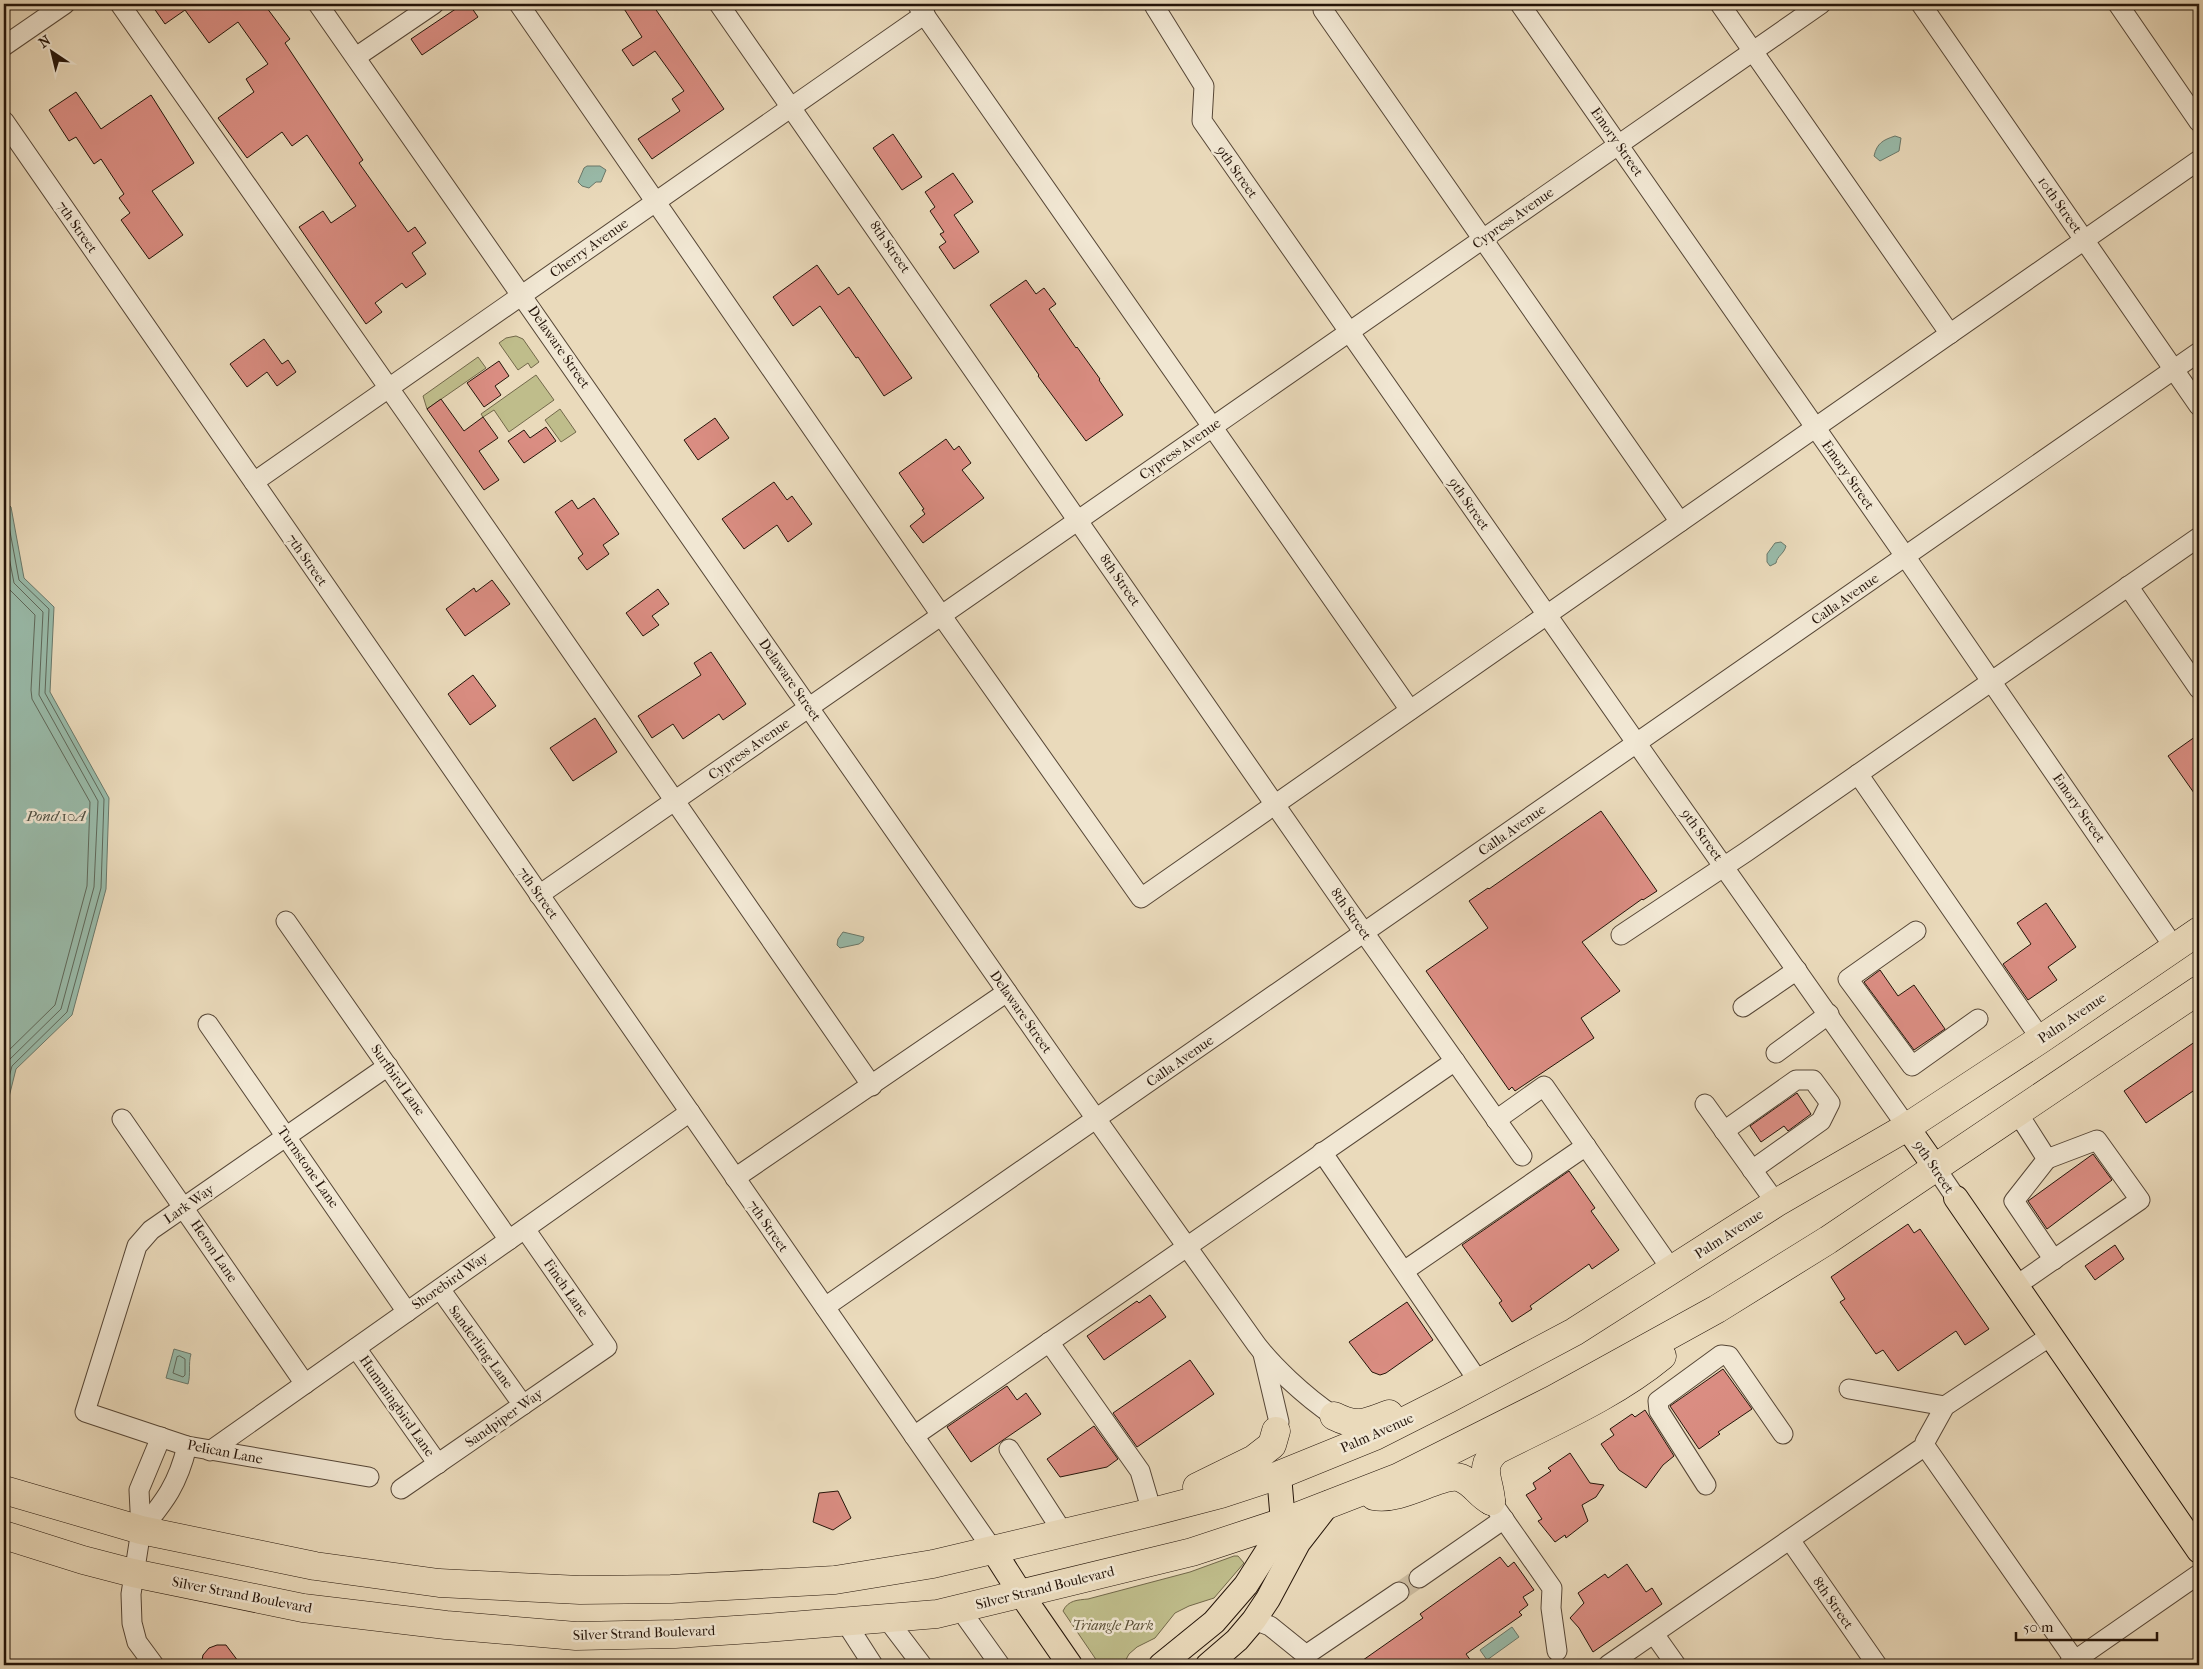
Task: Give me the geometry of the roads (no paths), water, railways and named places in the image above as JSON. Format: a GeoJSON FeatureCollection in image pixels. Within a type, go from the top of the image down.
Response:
{"type":"FeatureCollection","features":[{"type":"Feature","properties":{"kind":"highway","name":"Palm Avenue"},"geometry":{"type":"LineString","coordinates":[[1278,1475],[1375,1436],[1574,1332],[1776,1204],[1907,1126],[2041,1039],[2199,931]]}},
{"type":"Feature","properties":{"kind":"highway"},"geometry":{"type":"LineString","coordinates":[[1283,1522],[1399,1477],[1554,1399],[1717,1310],[1828,1240],[2199,990]]}},
{"type":"Feature","properties":{"kind":"highway"},"geometry":{"type":"LineString","coordinates":[[1497,1510],[1485,1468],[1490,1456],[1497,1450],[1609,1392],[1646,1370],[1717,1310]]}},
{"type":"Feature","properties":{"kind":"highway"},"geometry":{"type":"LineString","coordinates":[[1334,1416],[1349,1423],[1364,1423],[1411,1406],[1448,1399]]}},
{"type":"Feature","properties":{"kind":"highway"},"geometry":{"type":"LineString","coordinates":[[1161,1510],[1191,1489],[1254,1459],[1272,1445],[1276,1431]]}},
{"type":"Feature","properties":{"kind":"highway"},"geometry":{"type":"LineString","coordinates":[[4,1490],[141,1530],[329,1568],[438,1583],[580,1590],[671,1589],[835,1580],[933,1564],[1161,1510],[1221,1494],[1278,1475]]}},
{"type":"Feature","properties":{"kind":"highway"},"geometry":{"type":"LineString","coordinates":[[1358,1493],[1380,1498],[1412,1492],[1442,1479],[1458,1477],[1472,1484],[1481,1496],[1497,1510]]}},
{"type":"Feature","properties":{"kind":"highway","name":"Silver Strand Boulevard"},"geometry":{"type":"LineString","coordinates":[[4,1535],[83,1560],[133,1573],[303,1608],[446,1625],[576,1636],[675,1634],[937,1614],[1192,1552],[1283,1522]]}},
{"type":"Feature","properties":{"kind":"main road","name":"9th Street"},"geometry":{"type":"LineString","coordinates":[[1907,1126],[1935,1167]]}},
{"type":"Feature","properties":{"kind":"main road","name":"9th Street"},"geometry":{"type":"LineString","coordinates":[[1956,1198],[2199,1551]]}},
{"type":"Feature","properties":{"kind":"main road"},"geometry":{"type":"LineString","coordinates":[[1161,1665],[1214,1622],[1246,1585],[1274,1541],[1283,1522],[1278,1475]]}},
{"type":"Feature","properties":{"kind":"main road"},"geometry":{"type":"LineString","coordinates":[[1208,1665],[1237,1640],[1254,1620],[1268,1599],[1298,1543],[1329,1503]]}},
{"type":"Feature","properties":{"kind":"main road","name":"7th Street"},"geometry":{"type":"LineString","coordinates":[[993,1550],[1070,1665]]}},
{"type":"Feature","properties":{"kind":"street"},"geometry":{"type":"LineString","coordinates":[[4,46],[65,4]]}},
{"type":"Feature","properties":{"kind":"street"},"geometry":{"type":"LineString","coordinates":[[120,4],[872,1086]]}},
{"type":"Feature","properties":{"kind":"street","name":"Delaware Street"},"geometry":{"type":"LineString","coordinates":[[318,4],[1007,992],[1263,1354],[1317,1405],[1334,1416]]}},
{"type":"Feature","properties":{"kind":"street"},"geometry":{"type":"LineString","coordinates":[[356,57],[434,4]]}},
{"type":"Feature","properties":{"kind":"street"},"geometry":{"type":"LineString","coordinates":[[519,4],[941,615],[1141,898],[2199,160]]}},
{"type":"Feature","properties":{"kind":"street","name":"8th Street"},"geometry":{"type":"LineString","coordinates":[[720,4],[1364,932],[1522,1156]]}},
{"type":"Feature","properties":{"kind":"street","name":"Emory Street"},"geometry":{"type":"LineString","coordinates":[[1520,4],[1905,556],[2174,947]]}},
{"type":"Feature","properties":{"kind":"street"},"geometry":{"type":"LineString","coordinates":[[1720,4],[1950,334]]}},
{"type":"Feature","properties":{"kind":"street","name":"Cypress Avenue"},"geometry":{"type":"LineString","coordinates":[[539,895],[1821,4]]}},
{"type":"Feature","properties":{"kind":"street","name":"10th Street"},"geometry":{"type":"LineString","coordinates":[[1921,4],[2199,406]]}},
{"type":"Feature","properties":{"kind":"street"},"geometry":{"type":"LineString","coordinates":[[2118,4],[2199,122]]}},
{"type":"Feature","properties":{"kind":"street","name":"9th Street"},"geometry":{"type":"LineString","coordinates":[[1155,7],[1204,86],[1202,121],[1636,743],[1907,1126]]}},
{"type":"Feature","properties":{"kind":"street"},"geometry":{"type":"LineString","coordinates":[[921,9],[1410,710]]}},
{"type":"Feature","properties":{"kind":"street","name":"Cherry Avenue"},"geometry":{"type":"LineString","coordinates":[[254,482],[792,106],[921,9]]}},
{"type":"Feature","properties":{"kind":"street"},"geometry":{"type":"LineString","coordinates":[[1323,10],[1484,238],[1680,522]]}},
{"type":"Feature","properties":{"kind":"street","name":"7th Street"},"geometry":{"type":"LineString","coordinates":[[4,121],[993,1550]]}},
{"type":"Feature","properties":{"kind":"street","name":"Calla Avenue"},"geometry":{"type":"LineString","coordinates":[[825,1307],[2199,352]]}},
{"type":"Feature","properties":{"kind":"street"},"geometry":{"type":"LineString","coordinates":[[1621,935],[1858,774],[2199,537]]}},
{"type":"Feature","properties":{"kind":"street"},"geometry":{"type":"LineString","coordinates":[[2128,586],[2199,689]]}},
{"type":"Feature","properties":{"kind":"street"},"geometry":{"type":"LineString","coordinates":[[1858,774],[2041,1039]]}},
{"type":"Feature","properties":{"kind":"street","name":"Surfbird Lane"},"geometry":{"type":"LineString","coordinates":[[286,921],[509,1240]]}},
{"type":"Feature","properties":{"kind":"street"},"geometry":{"type":"LineString","coordinates":[[1916,931],[1848,978],[1912,1066],[1978,1019]]}},
{"type":"Feature","properties":{"kind":"street"},"geometry":{"type":"LineString","coordinates":[[1743,1007],[1798,970]]}},
{"type":"Feature","properties":{"kind":"street"},"geometry":{"type":"LineString","coordinates":[[735,1178],[1007,992]]}},
{"type":"Feature","properties":{"kind":"street"},"geometry":{"type":"LineString","coordinates":[[1776,1053],[1829,1014]]}},
{"type":"Feature","properties":{"kind":"street","name":"Turnstone Lane"},"geometry":{"type":"LineString","coordinates":[[208,1024],[407,1312]]}},
{"type":"Feature","properties":{"kind":"street"},"geometry":{"type":"LineString","coordinates":[[914,1436],[1455,1061]]}},
{"type":"Feature","properties":{"kind":"street","name":"Lark Way"},"geometry":{"type":"LineString","coordinates":[[85,1412],[137,1246],[151,1230],[388,1066]]}},
{"type":"Feature","properties":{"kind":"street"},"geometry":{"type":"LineString","coordinates":[[1724,1131],[1796,1080],[1813,1080],[1830,1104],[1822,1121],[1752,1170]]}},
{"type":"Feature","properties":{"kind":"street"},"geometry":{"type":"LineString","coordinates":[[1496,1120],[1544,1086],[1672,1270]]}},
{"type":"Feature","properties":{"kind":"street"},"geometry":{"type":"LineString","coordinates":[[1705,1104],[1776,1204]]}},
{"type":"Feature","properties":{"kind":"street","name":"Shorebird Way"},"geometry":{"type":"LineString","coordinates":[[210,1451],[690,1112]]}},
{"type":"Feature","properties":{"kind":"street"},"geometry":{"type":"LineString","coordinates":[[2016,1112],[2047,1159]]}},
{"type":"Feature","properties":{"kind":"street","name":"Heron Lane"},"geometry":{"type":"LineString","coordinates":[[122,1119],[305,1384]]}},
{"type":"Feature","properties":{"kind":"street"},"geometry":{"type":"LineString","coordinates":[[2017,1285],[2054,1260],[2140,1200],[2097,1140],[2047,1159],[2014,1201],[2054,1260]]}},
{"type":"Feature","properties":{"kind":"street"},"geometry":{"type":"LineString","coordinates":[[1404,1271],[1586,1146]]}},
{"type":"Feature","properties":{"kind":"street"},"geometry":{"type":"LineString","coordinates":[[1322,1152],[1479,1382]]}},
{"type":"Feature","properties":{"kind":"street","name":"9th Street"},"geometry":{"type":"LineString","coordinates":[[1935,1167],[1956,1198]]}},
{"type":"Feature","properties":{"kind":"street","name":"Finch Lane"},"geometry":{"type":"LineString","coordinates":[[524,1229],[607,1347]]}},
{"type":"Feature","properties":{"kind":"street","name":"Sanderling Lane"},"geometry":{"type":"LineString","coordinates":[[440,1289],[523,1405]]}},
{"type":"Feature","properties":{"kind":"street"},"geometry":{"type":"LineString","coordinates":[[2052,1335],[1945,1406],[1925,1442],[1925,1446],[2074,1664],[2199,1574]]}},
{"type":"Feature","properties":{"kind":"street"},"geometry":{"type":"LineString","coordinates":[[1049,1342],[1140,1471],[1161,1510]]}},
{"type":"Feature","properties":{"kind":"street","name":"Sandpiper Way"},"geometry":{"type":"LineString","coordinates":[[402,1489],[607,1347]]}},
{"type":"Feature","properties":{"kind":"street","name":"Hummingbird Lane"},"geometry":{"type":"LineString","coordinates":[[356,1348],[438,1464]]}},
{"type":"Feature","properties":{"kind":"street","name":"Delaware Street"},"geometry":{"type":"LineString","coordinates":[[1263,1354],[1278,1422],[1276,1431]]}},
{"type":"Feature","properties":{"kind":"street"},"geometry":{"type":"LineString","coordinates":[[1706,1485],[1659,1411],[1658,1400],[1721,1355],[1729,1356],[1783,1434]]}},
{"type":"Feature","properties":{"kind":"street"},"geometry":{"type":"LineString","coordinates":[[1849,1389],[1945,1406]]}},
{"type":"Feature","properties":{"kind":"street","name":"Pelican Lane"},"geometry":{"type":"LineString","coordinates":[[85,1412],[188,1446],[369,1477]]}},
{"type":"Feature","properties":{"kind":"street"},"geometry":{"type":"LineString","coordinates":[[151,1664],[137,1642],[132,1623],[133,1573],[141,1530],[139,1490],[160,1437]]}},
{"type":"Feature","properties":{"kind":"street"},"geometry":{"type":"LineString","coordinates":[[141,1530],[168,1498],[184,1463],[188,1446]]}},
{"type":"Feature","properties":{"kind":"street"},"geometry":{"type":"LineString","coordinates":[[1608,1665],[1925,1446]]}},
{"type":"Feature","properties":{"kind":"street"},"geometry":{"type":"LineString","coordinates":[[1009,1449],[1064,1534]]}},
{"type":"Feature","properties":{"kind":"street"},"geometry":{"type":"LineString","coordinates":[[1419,1578],[1497,1510],[1552,1588],[1551,1608],[1557,1651]]}},
{"type":"Feature","properties":{"kind":"street","name":"8th Street"},"geometry":{"type":"LineString","coordinates":[[1790,1540],[1877,1665]]}},
{"type":"Feature","properties":{"kind":"street"},"geometry":{"type":"LineString","coordinates":[[1254,1620],[1270,1626],[1306,1655],[1399,1592]]}},
{"type":"Feature","properties":{"kind":"street"},"geometry":{"type":"LineString","coordinates":[[960,1609],[1000,1665]]}},
{"type":"Feature","properties":{"kind":"street"},"geometry":{"type":"LineString","coordinates":[[887,1619],[922,1665]]}},
{"type":"Feature","properties":{"kind":"street"},"geometry":{"type":"LineString","coordinates":[[846,1622],[873,1665]]}},
{"type":"Feature","properties":{"kind":"street"},"geometry":{"type":"LineString","coordinates":[[1654,1634],[1676,1665]]}},
{"type":"Feature","properties":{"kind":"water"},"geometry":{"type":"Polygon","coordinates":[[[1895,136],[1901,138],[1899,151],[1880,161],[1874,156],[1877,148],[1884,141],[1895,136]]]}},
{"type":"Feature","properties":{"kind":"water"},"geometry":{"type":"Polygon","coordinates":[[[587,166],[600,166],[606,170],[601,182],[596,182],[589,188],[582,186],[578,182],[584,168],[587,166]]]}},
{"type":"Feature","properties":{"kind":"water","name":"Pond 10A"},"geometry":{"type":"Polygon","coordinates":[[[4,500],[11,507],[24,578],[54,607],[50,692],[109,798],[106,889],[72,1015],[16,1069],[4,1117],[4,500]]]}},
{"type":"Feature","properties":{"kind":"water"},"geometry":{"type":"Polygon","coordinates":[[[1781,542],[1786,546],[1785,549],[1776,563],[1770,566],[1767,562],[1767,554],[1775,543],[1781,542]]]}},
{"type":"Feature","properties":{"kind":"water"},"geometry":{"type":"Polygon","coordinates":[[[843,932],[864,937],[863,941],[859,944],[840,948],[837,945],[838,939],[843,932]]]}},
{"type":"Feature","properties":{"kind":"water"},"geometry":{"type":"Polygon","coordinates":[[[174,1349],[191,1354],[188,1384],[166,1378],[174,1349]]]}},
{"type":"Feature","properties":{"kind":"water"},"geometry":{"type":"Polygon","coordinates":[[[1512,1627],[1519,1637],[1487,1660],[1480,1650],[1512,1627]]]}},
{"type":"Feature","properties":{"kind":"tunnel"},"geometry":{"type":"LineString","coordinates":[[1399,1592],[1419,1578]]}},
{"type":"Feature","properties":{"kind":"park label","name":"Triangle Park"},"geometry":{"type":"Point","coordinates":[1113,1625]}}]}
